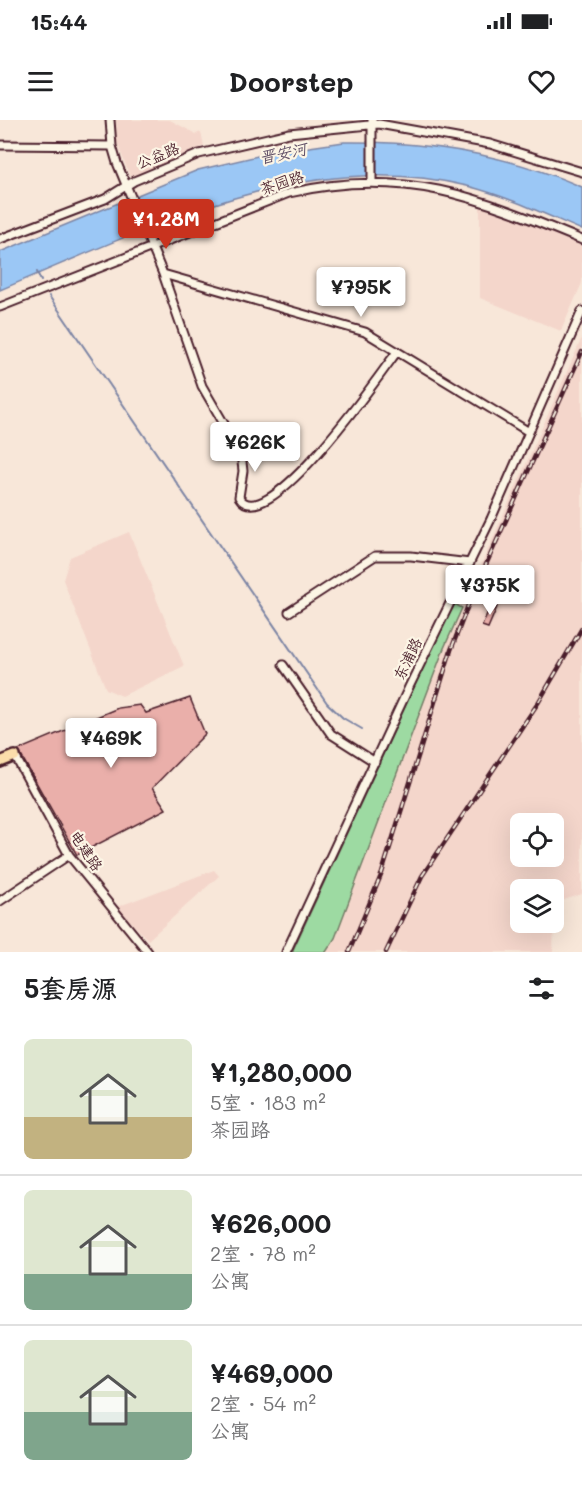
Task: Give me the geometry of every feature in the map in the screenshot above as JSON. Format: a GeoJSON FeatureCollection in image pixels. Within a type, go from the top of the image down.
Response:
{"type":"FeatureCollection","features":[{"type":"Feature","properties":{"kind":"main road"},"geometry":{"type":"LineString","coordinates":[[0,762],[15,756]]}},
{"type":"Feature","properties":{"kind":"street"},"geometry":{"type":"LineString","coordinates":[[110,120],[112,146],[125,185],[132,195],[163,274],[202,386],[241,453],[243,471],[239,497],[246,504],[269,498],[293,482],[396,353]]}},
{"type":"Feature","properties":{"kind":"street"},"geometry":{"type":"LineString","coordinates":[[372,122],[372,182]]}},
{"type":"Feature","properties":{"kind":"street","name":"公益路"},"geometry":{"type":"LineString","coordinates":[[0,239],[105,199],[125,185],[209,151],[295,132],[372,122],[490,144],[582,172]]}},
{"type":"Feature","properties":{"kind":"street"},"geometry":{"type":"LineString","coordinates":[[0,145],[112,146]]}},
{"type":"Feature","properties":{"kind":"street","name":"茶园路"},"geometry":{"type":"LineString","coordinates":[[0,308],[289,194],[334,184],[372,182],[419,187],[478,199],[582,240]]}},
{"type":"Feature","properties":{"kind":"street"},"geometry":{"type":"LineString","coordinates":[[163,274],[358,329],[529,432]]}},
{"type":"Feature","properties":{"kind":"street","name":"东浦路"},"geometry":{"type":"LineString","coordinates":[[286,952],[470,563],[582,311]]}},
{"type":"Feature","properties":{"kind":"street"},"geometry":{"type":"LineString","coordinates":[[289,612],[375,556],[411,556],[470,563]]}},
{"type":"Feature","properties":{"kind":"street"},"geometry":{"type":"LineString","coordinates":[[284,666],[331,734],[375,762]]}},
{"type":"Feature","properties":{"kind":"street","name":"电建路"},"geometry":{"type":"LineString","coordinates":[[15,756],[69,855],[148,952]]}},
{"type":"Feature","properties":{"kind":"street"},"geometry":{"type":"LineString","coordinates":[[0,901],[69,855]]}},
{"type":"Feature","properties":{"kind":"shaded area"},"geometry":{"type":"Polygon","coordinates":[[[116,120],[170,120],[196,134],[201,132],[204,146],[130,177],[117,142],[116,120]]]}},
{"type":"Feature","properties":{"kind":"shaded area"},"geometry":{"type":"Polygon","coordinates":[[[480,207],[517,218],[582,246],[582,283],[561,331],[480,298],[480,207]]]}},
{"type":"Feature","properties":{"kind":"shaded area"},"geometry":{"type":"Polygon","coordinates":[[[582,338],[582,894],[564,900],[564,879],[510,879],[510,933],[554,933],[553,952],[326,952],[335,938],[444,648],[582,338]]]}},
{"type":"Feature","properties":{"kind":"shaded area"},"geometry":{"type":"Polygon","coordinates":[[[129,532],[184,666],[122,696],[106,689],[63,580],[70,557],[129,532]]]}},
{"type":"Feature","properties":{"kind":"shaded area"},"geometry":{"type":"Polygon","coordinates":[[[214,870],[219,876],[148,940],[117,907],[214,870]]]}},
{"type":"Feature","properties":{"kind":"green space"},"geometry":{"type":"Polygon","coordinates":[[[453,603],[462,608],[444,648],[335,938],[326,952],[292,952],[453,603]]]}},
{"type":"Feature","properties":{"kind":"water","name":"晋安河"},"geometry":{"type":"Polygon","coordinates":[[[344,142],[436,147],[495,158],[553,176],[582,187],[582,230],[511,200],[467,186],[406,176],[346,177],[286,185],[228,200],[112,242],[0,290],[0,252],[198,170],[275,152],[344,142]]]}},
{"type":"Feature","properties":{"kind":"building"},"geometry":{"type":"Polygon","coordinates":[[[491,604],[497,607],[488,628],[482,626],[491,604]]]}},
{"type":"Feature","properties":{"kind":"building"},"geometry":{"type":"Polygon","coordinates":[[[190,698],[205,734],[152,788],[166,809],[77,855],[18,750],[118,708],[140,705],[146,713],[190,698]]]}},
{"type":"Feature","properties":{"kind":"waterway"},"geometry":{"type":"LineString","coordinates":[[37,272],[41,281]]}},
{"type":"Feature","properties":{"kind":"waterway"},"geometry":{"type":"LineString","coordinates":[[49,296],[327,703],[343,718],[362,729]]}},
{"type":"Feature","properties":{"kind":"railway"},"geometry":{"type":"LineString","coordinates":[[349,952],[382,873],[451,650],[470,600],[582,352]]}},
{"type":"Feature","properties":{"kind":"railway"},"geometry":{"type":"LineString","coordinates":[[386,952],[422,876],[538,703],[582,628]]}}]}
